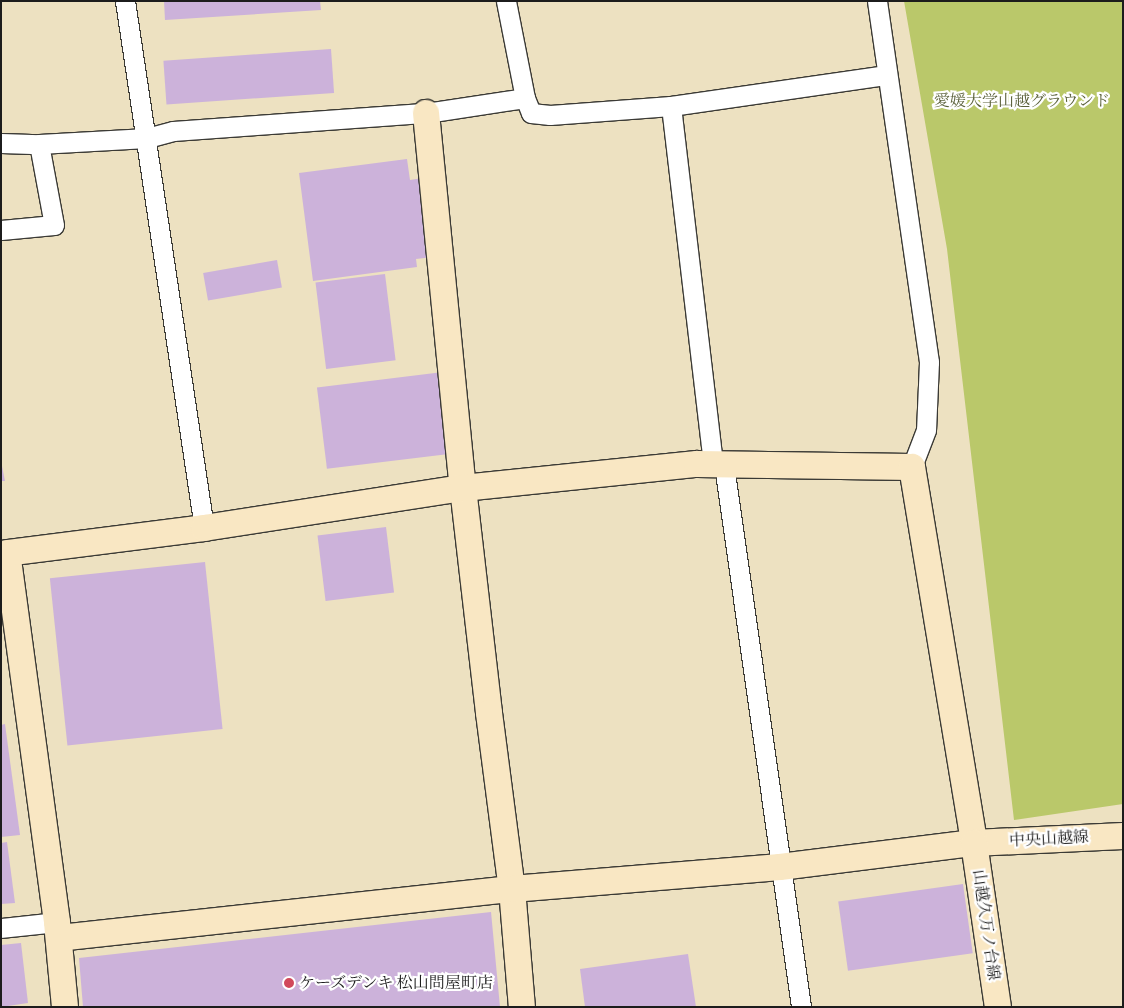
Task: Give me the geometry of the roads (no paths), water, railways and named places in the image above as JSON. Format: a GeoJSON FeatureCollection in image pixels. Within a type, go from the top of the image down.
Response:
{"type":"FeatureCollection","features":[{"type":"Feature","properties":{"kind":"street"},"geometry":{"type":"LineString","coordinates":[[125,1],[204,528]]}},
{"type":"Feature","properties":{"kind":"street"},"geometry":{"type":"LineString","coordinates":[[506,1],[525,98],[531,113],[550,115],[671,106],[887,75]]}},
{"type":"Feature","properties":{"kind":"street"},"geometry":{"type":"LineString","coordinates":[[65,1007],[58,930],[4,550],[204,528],[463,488],[697,464],[912,467],[926,430],[929,362],[877,1]]}},
{"type":"Feature","properties":{"kind":"street"},"geometry":{"type":"LineString","coordinates":[[1,143],[39,144],[147,138],[173,131],[426,113],[525,98]]}},
{"type":"Feature","properties":{"kind":"street"},"geometry":{"type":"LineString","coordinates":[[671,106],[719,464],[801,1007]]}},
{"type":"Feature","properties":{"kind":"street"},"geometry":{"type":"LineString","coordinates":[[426,113],[463,488],[512,889],[522,1007]]}},
{"type":"Feature","properties":{"kind":"street"},"geometry":{"type":"LineString","coordinates":[[1,230],[54,225],[39,144]]}},
{"type":"Feature","properties":{"kind":"street","name":"山越久万ノ台線"},"geometry":{"type":"LineString","coordinates":[[912,467],[974,843],[998,1007]]}},
{"type":"Feature","properties":{"kind":"street","name":"中央山越線"},"geometry":{"type":"LineString","coordinates":[[58,930],[780,867],[974,843],[1123,836]]}},
{"type":"Feature","properties":{"kind":"street"},"geometry":{"type":"LineString","coordinates":[[1,928],[58,930]]}},
{"type":"Feature","properties":{"kind":"place","name":"ケーズデンキ 松山問屋町店"},"geometry":{"type":"Point","coordinates":[289,983]}},
{"type":"Feature","properties":{"kind":"park label","name":"愛媛大学山越グラウンド"},"geometry":{"type":"Point","coordinates":[1022,101]}}]}
